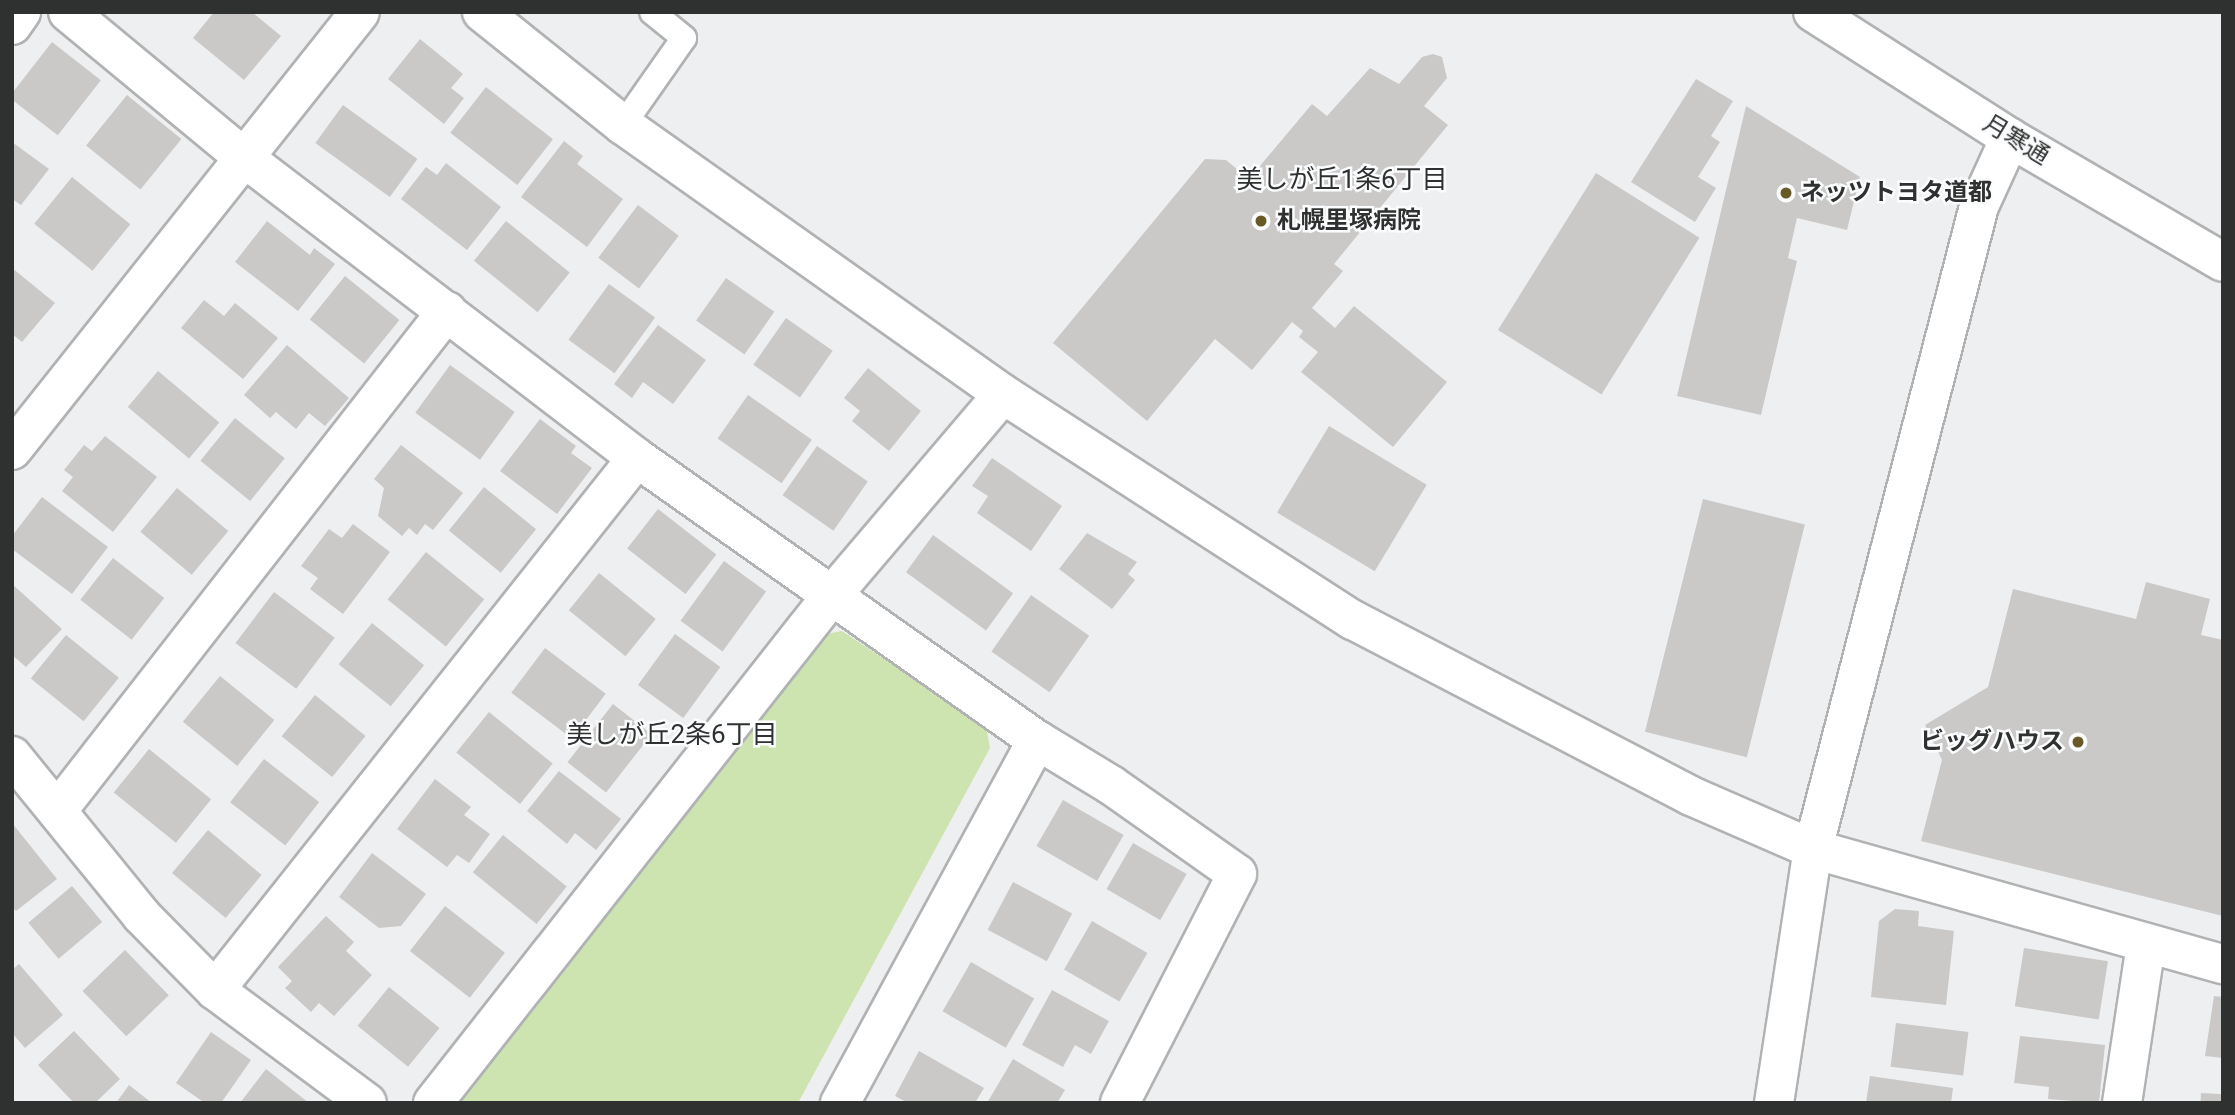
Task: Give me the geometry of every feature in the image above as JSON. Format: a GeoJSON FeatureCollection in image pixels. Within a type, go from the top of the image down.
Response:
{"type":"FeatureCollection","features":[{"type":"Feature","properties":{"kind":"main road"},"geometry":{"type":"LineString","coordinates":[[12,25],[21,12]]}},
{"type":"Feature","properties":{"kind":"main road"},"geometry":{"type":"LineString","coordinates":[[68,12],[242,156],[637,458],[1037,740],[1111,785],[1237,874],[1120,1103]]}},
{"type":"Feature","properties":{"kind":"main road"},"geometry":{"type":"LineString","coordinates":[[12,450],[242,156],[360,12]]}},
{"type":"Feature","properties":{"kind":"main road"},"geometry":{"type":"LineString","coordinates":[[482,12],[623,125],[1003,394],[1353,620],[1691,796],[1813,849],[2223,964]]}},
{"type":"Feature","properties":{"kind":"main road","name":"月寒通"},"geometry":{"type":"LineString","coordinates":[[1813,12],[2010,138],[2223,262]]}},
{"type":"Feature","properties":{"kind":"main road"},"geometry":{"type":"LineString","coordinates":[[1774,1103],[1813,849],[1979,206],[2010,138]]}},
{"type":"Feature","properties":{"kind":"main road"},"geometry":{"type":"LineString","coordinates":[[57,811],[447,311]]}},
{"type":"Feature","properties":{"kind":"main road"},"geometry":{"type":"LineString","coordinates":[[433,1103],[833,594],[1003,394]]}},
{"type":"Feature","properties":{"kind":"main road"},"geometry":{"type":"LineString","coordinates":[[215,990],[637,458]]}},
{"type":"Feature","properties":{"kind":"main road"},"geometry":{"type":"LineString","coordinates":[[840,1103],[1037,740]]}},
{"type":"Feature","properties":{"kind":"main road"},"geometry":{"type":"LineString","coordinates":[[12,756],[141,915],[215,990],[368,1103]]}},
{"type":"Feature","properties":{"kind":"main road"},"geometry":{"type":"LineString","coordinates":[[2122,1103],[2146,944]]}},
{"type":"Feature","properties":{"kind":"lane"},"geometry":{"type":"LineString","coordinates":[[623,125],[684,38],[652,12]]}},
{"type":"Feature","properties":{"kind":"green space"},"geometry":{"type":"Polygon","coordinates":[[[842,631],[986,727],[990,748],[798,1103],[462,1103],[460,1091],[816,636],[842,631]]]}},
{"type":"Feature","properties":{"kind":"building"},"geometry":{"type":"Polygon","coordinates":[[[214,12],[252,12],[281,36],[244,80],[193,38],[214,12]]]}},
{"type":"Feature","properties":{"kind":"building"},"geometry":{"type":"Polygon","coordinates":[[[420,39],[463,74],[451,88],[464,98],[444,124],[388,79],[420,39]]]}},
{"type":"Feature","properties":{"kind":"building"},"geometry":{"type":"Polygon","coordinates":[[[52,42],[101,80],[58,135],[12,100],[12,93],[52,42]]]}},
{"type":"Feature","properties":{"kind":"building","name":"札幌里塚病院"},"geometry":{"type":"Polygon","coordinates":[[[1433,54],[1442,57],[1447,78],[1424,106],[1448,125],[1334,264],[1343,271],[1312,308],[1335,328],[1354,306],[1447,382],[1393,447],[1301,372],[1318,352],[1299,337],[1303,331],[1292,322],[1252,370],[1215,339],[1147,421],[1053,343],[1205,159],[1226,160],[1249,179],[1312,104],[1327,116],[1370,68],[1399,84],[1422,57],[1433,54]]]}},
{"type":"Feature","properties":{"kind":"building"},"geometry":{"type":"Polygon","coordinates":[[[1696,79],[1733,101],[1711,136],[1720,142],[1698,177],[1716,188],[1695,222],[1631,182],[1696,79]]]}},
{"type":"Feature","properties":{"kind":"building"},"geometry":{"type":"Polygon","coordinates":[[[486,87],[553,139],[517,185],[450,133],[486,87]]]}},
{"type":"Feature","properties":{"kind":"building"},"geometry":{"type":"Polygon","coordinates":[[[127,95],[181,139],[140,190],[86,146],[127,95]]]}},
{"type":"Feature","properties":{"kind":"building"},"geometry":{"type":"Polygon","coordinates":[[[343,105],[417,159],[390,197],[315,143],[343,105]]]}},
{"type":"Feature","properties":{"kind":"building"},"geometry":{"type":"Polygon","coordinates":[[[1746,106],[1860,177],[1847,230],[1797,218],[1788,258],[1797,261],[1761,415],[1677,396],[1746,106]]]}},
{"type":"Feature","properties":{"kind":"building"},"geometry":{"type":"Polygon","coordinates":[[[564,141],[583,156],[577,164],[623,199],[587,247],[521,197],[564,141]]]}},
{"type":"Feature","properties":{"kind":"building"},"geometry":{"type":"Polygon","coordinates":[[[12,142],[49,169],[21,205],[12,199],[12,142]]]}},
{"type":"Feature","properties":{"kind":"building"},"geometry":{"type":"Polygon","coordinates":[[[446,163],[501,207],[467,250],[401,199],[426,167],[437,175],[446,163]]]}},
{"type":"Feature","properties":{"kind":"building"},"geometry":{"type":"Polygon","coordinates":[[[1596,173],[1699,238],[1601,395],[1498,330],[1596,173]]]}},
{"type":"Feature","properties":{"kind":"building"},"geometry":{"type":"Polygon","coordinates":[[[72,177],[130,224],[93,271],[34,224],[72,177]]]}},
{"type":"Feature","properties":{"kind":"building"},"geometry":{"type":"Polygon","coordinates":[[[638,205],[679,236],[639,288],[598,258],[638,205]]]}},
{"type":"Feature","properties":{"kind":"building"},"geometry":{"type":"Polygon","coordinates":[[[267,221],[310,255],[314,248],[335,264],[298,311],[235,262],[267,221]]]}},
{"type":"Feature","properties":{"kind":"building"},"geometry":{"type":"Polygon","coordinates":[[[506,221],[570,273],[538,312],[474,261],[506,221]]]}},
{"type":"Feature","properties":{"kind":"building"},"geometry":{"type":"Polygon","coordinates":[[[12,268],[55,303],[22,342],[12,334],[12,268]]]}},
{"type":"Feature","properties":{"kind":"building"},"geometry":{"type":"Polygon","coordinates":[[[345,276],[399,320],[364,364],[310,320],[345,276]]]}},
{"type":"Feature","properties":{"kind":"building"},"geometry":{"type":"Polygon","coordinates":[[[726,278],[774,312],[745,354],[696,321],[726,278]]]}},
{"type":"Feature","properties":{"kind":"building"},"geometry":{"type":"Polygon","coordinates":[[[609,284],[655,318],[615,373],[568,340],[609,284]]]}},
{"type":"Feature","properties":{"kind":"building"},"geometry":{"type":"Polygon","coordinates":[[[204,300],[224,316],[235,303],[278,338],[243,379],[181,328],[204,300]]]}},
{"type":"Feature","properties":{"kind":"building"},"geometry":{"type":"Polygon","coordinates":[[[786,318],[833,351],[800,397],[753,365],[786,318]]]}},
{"type":"Feature","properties":{"kind":"building"},"geometry":{"type":"Polygon","coordinates":[[[658,325],[706,360],[673,404],[643,382],[632,398],[614,384],[658,325]]]}},
{"type":"Feature","properties":{"kind":"building"},"geometry":{"type":"Polygon","coordinates":[[[287,345],[349,398],[325,426],[309,413],[296,429],[276,412],[270,418],[244,395],[287,345]]]}},
{"type":"Feature","properties":{"kind":"building"},"geometry":{"type":"Polygon","coordinates":[[[450,365],[515,412],[480,460],[415,413],[450,365]]]}},
{"type":"Feature","properties":{"kind":"building"},"geometry":{"type":"Polygon","coordinates":[[[868,368],[921,411],[889,451],[852,421],[860,411],[844,398],[868,368]]]}},
{"type":"Feature","properties":{"kind":"building"},"geometry":{"type":"Polygon","coordinates":[[[158,371],[219,422],[189,458],[128,407],[158,371]]]}},
{"type":"Feature","properties":{"kind":"building"},"geometry":{"type":"Polygon","coordinates":[[[748,395],[812,440],[781,483],[718,438],[748,395]]]}},
{"type":"Feature","properties":{"kind":"building"},"geometry":{"type":"Polygon","coordinates":[[[235,418],[285,458],[250,501],[200,461],[235,418]]]}},
{"type":"Feature","properties":{"kind":"building"},"geometry":{"type":"Polygon","coordinates":[[[540,419],[576,446],[571,453],[592,468],[557,514],[500,471],[540,419]]]}},
{"type":"Feature","properties":{"kind":"building"},"geometry":{"type":"Polygon","coordinates":[[[1329,426],[1427,485],[1375,571],[1277,513],[1329,426]]]}},
{"type":"Feature","properties":{"kind":"building"},"geometry":{"type":"Polygon","coordinates":[[[105,436],[157,477],[113,532],[62,491],[73,477],[64,470],[84,445],[92,451],[105,436]]]}},
{"type":"Feature","properties":{"kind":"building"},"geometry":{"type":"Polygon","coordinates":[[[401,445],[463,493],[433,530],[425,524],[417,535],[409,528],[402,536],[378,516],[384,488],[374,479],[401,445]]]}},
{"type":"Feature","properties":{"kind":"building"},"geometry":{"type":"Polygon","coordinates":[[[817,446],[868,482],[833,531],[783,495],[817,446]]]}},
{"type":"Feature","properties":{"kind":"building"},"geometry":{"type":"Polygon","coordinates":[[[992,458],[1062,506],[1031,551],[977,513],[988,496],[972,486],[992,458]]]}},
{"type":"Feature","properties":{"kind":"building"},"geometry":{"type":"Polygon","coordinates":[[[484,487],[536,529],[501,573],[449,531],[484,487]]]}},
{"type":"Feature","properties":{"kind":"building"},"geometry":{"type":"Polygon","coordinates":[[[177,488],[228,531],[192,575],[140,532],[177,488]]]}},
{"type":"Feature","properties":{"kind":"building"},"geometry":{"type":"Polygon","coordinates":[[[42,497],[108,547],[72,594],[12,549],[12,536],[42,497]]]}},
{"type":"Feature","properties":{"kind":"building"},"geometry":{"type":"Polygon","coordinates":[[[1703,499],[1805,524],[1747,757],[1645,732],[1703,499]]]}},
{"type":"Feature","properties":{"kind":"building"},"geometry":{"type":"Polygon","coordinates":[[[658,509],[716,555],[686,594],[627,548],[658,509]]]}},
{"type":"Feature","properties":{"kind":"building"},"geometry":{"type":"Polygon","coordinates":[[[353,524],[390,552],[343,614],[310,589],[318,578],[301,566],[329,529],[342,538],[353,524]]]}},
{"type":"Feature","properties":{"kind":"building"},"geometry":{"type":"Polygon","coordinates":[[[1087,533],[1137,562],[1128,574],[1135,580],[1112,609],[1059,569],[1087,533]]]}},
{"type":"Feature","properties":{"kind":"building"},"geometry":{"type":"Polygon","coordinates":[[[933,535],[1013,593],[986,630],[906,572],[933,535]]]}},
{"type":"Feature","properties":{"kind":"building"},"geometry":{"type":"Polygon","coordinates":[[[426,552],[484,599],[446,647],[388,599],[426,552]]]}},
{"type":"Feature","properties":{"kind":"building"},"geometry":{"type":"Polygon","coordinates":[[[113,558],[164,598],[132,640],[80,600],[113,558]]]}},
{"type":"Feature","properties":{"kind":"building"},"geometry":{"type":"Polygon","coordinates":[[[724,561],[766,592],[723,651],[681,621],[724,561]]]}},
{"type":"Feature","properties":{"kind":"building"},"geometry":{"type":"Polygon","coordinates":[[[599,573],[656,619],[626,656],[569,610],[599,573]]]}},
{"type":"Feature","properties":{"kind":"building","name":"ビッグハウス"},"geometry":{"type":"Polygon","coordinates":[[[2146,582],[2210,599],[2201,635],[2223,640],[2223,916],[1921,841],[1942,760],[1925,725],[1988,687],[2013,589],[2136,619],[2146,582]]]}},
{"type":"Feature","properties":{"kind":"building"},"geometry":{"type":"Polygon","coordinates":[[[12,584],[62,629],[26,667],[12,655],[12,584]]]}},
{"type":"Feature","properties":{"kind":"building"},"geometry":{"type":"Polygon","coordinates":[[[274,592],[335,638],[296,689],[235,643],[274,592]]]}},
{"type":"Feature","properties":{"kind":"building"},"geometry":{"type":"Polygon","coordinates":[[[1031,595],[1089,636],[1050,692],[991,652],[1031,595]]]}},
{"type":"Feature","properties":{"kind":"building"},"geometry":{"type":"Polygon","coordinates":[[[372,623],[424,665],[391,706],[339,664],[372,623]]]}},
{"type":"Feature","properties":{"kind":"building"},"geometry":{"type":"Polygon","coordinates":[[[675,634],[720,667],[683,718],[638,685],[675,634]]]}},
{"type":"Feature","properties":{"kind":"building"},"geometry":{"type":"Polygon","coordinates":[[[66,635],[119,678],[84,721],[31,679],[66,635]]]}},
{"type":"Feature","properties":{"kind":"building"},"geometry":{"type":"Polygon","coordinates":[[[545,648],[606,694],[572,738],[511,693],[545,648]]]}},
{"type":"Feature","properties":{"kind":"building"},"geometry":{"type":"Polygon","coordinates":[[[220,676],[274,720],[237,766],[183,722],[220,676]]]}},
{"type":"Feature","properties":{"kind":"building"},"geometry":{"type":"Polygon","coordinates":[[[315,695],[366,736],[332,777],[282,736],[315,695]]]}},
{"type":"Feature","properties":{"kind":"building"},"geometry":{"type":"Polygon","coordinates":[[[613,704],[652,734],[606,792],[567,762],[613,704]]]}},
{"type":"Feature","properties":{"kind":"building"},"geometry":{"type":"Polygon","coordinates":[[[489,712],[553,764],[520,804],[456,752],[489,712]]]}},
{"type":"Feature","properties":{"kind":"building"},"geometry":{"type":"Polygon","coordinates":[[[149,749],[211,799],[176,843],[114,793],[149,749]]]}},
{"type":"Feature","properties":{"kind":"building"},"geometry":{"type":"Polygon","coordinates":[[[264,759],[319,802],[285,845],[230,802],[264,759]]]}},
{"type":"Feature","properties":{"kind":"building"},"geometry":{"type":"Polygon","coordinates":[[[559,771],[621,819],[596,850],[575,833],[567,844],[527,811],[559,771]]]}},
{"type":"Feature","properties":{"kind":"building"},"geometry":{"type":"Polygon","coordinates":[[[435,779],[471,807],[464,815],[490,834],[469,863],[457,855],[447,867],[397,829],[435,779]]]}},
{"type":"Feature","properties":{"kind":"building"},"geometry":{"type":"Polygon","coordinates":[[[1063,800],[1124,835],[1097,881],[1036,846],[1063,800]]]}},
{"type":"Feature","properties":{"kind":"building"},"geometry":{"type":"Polygon","coordinates":[[[12,823],[57,879],[16,911],[12,907],[12,823]]]}},
{"type":"Feature","properties":{"kind":"building"},"geometry":{"type":"Polygon","coordinates":[[[208,830],[262,875],[226,918],[172,873],[208,830]]]}},
{"type":"Feature","properties":{"kind":"building"},"geometry":{"type":"Polygon","coordinates":[[[503,835],[567,887],[537,924],[473,872],[503,835]]]}},
{"type":"Feature","properties":{"kind":"building"},"geometry":{"type":"Polygon","coordinates":[[[1133,843],[1187,874],[1160,920],[1106,889],[1133,843]]]}},
{"type":"Feature","properties":{"kind":"building"},"geometry":{"type":"Polygon","coordinates":[[[372,853],[426,894],[401,926],[379,928],[339,897],[372,853]]]}},
{"type":"Feature","properties":{"kind":"building"},"geometry":{"type":"Polygon","coordinates":[[[1013,882],[1072,913],[1047,961],[988,930],[1013,882]]]}},
{"type":"Feature","properties":{"kind":"building"},"geometry":{"type":"Polygon","coordinates":[[[72,886],[102,922],[59,959],[28,923],[72,886]]]}},
{"type":"Feature","properties":{"kind":"building"},"geometry":{"type":"Polygon","coordinates":[[[445,906],[505,953],[470,998],[410,951],[445,906]]]}},
{"type":"Feature","properties":{"kind":"building"},"geometry":{"type":"Polygon","coordinates":[[[1895,909],[1919,911],[1918,926],[1954,931],[1946,1005],[1871,997],[1879,921],[1895,909]]]}},
{"type":"Feature","properties":{"kind":"building"},"geometry":{"type":"Polygon","coordinates":[[[326,916],[354,942],[346,951],[372,975],[334,1016],[319,1003],[311,1012],[285,988],[292,981],[278,967],[326,916]]]}},
{"type":"Feature","properties":{"kind":"building"},"geometry":{"type":"Polygon","coordinates":[[[1092,921],[1147,953],[1119,1001],[1064,969],[1092,921]]]}},
{"type":"Feature","properties":{"kind":"building"},"geometry":{"type":"Polygon","coordinates":[[[2024,948],[2108,961],[2099,1020],[2015,1006],[2024,948]]]}},
{"type":"Feature","properties":{"kind":"building"},"geometry":{"type":"Polygon","coordinates":[[[125,950],[169,995],[126,1036],[83,991],[125,950]]]}},
{"type":"Feature","properties":{"kind":"building"},"geometry":{"type":"Polygon","coordinates":[[[971,962],[1034,998],[1006,1048],[942,1011],[971,962]]]}},
{"type":"Feature","properties":{"kind":"building"},"geometry":{"type":"Polygon","coordinates":[[[19,964],[63,1015],[25,1048],[12,1033],[12,970],[19,964]]]}},
{"type":"Feature","properties":{"kind":"building"},"geometry":{"type":"Polygon","coordinates":[[[389,987],[440,1028],[408,1067],[358,1026],[389,987]]]}},
{"type":"Feature","properties":{"kind":"building"},"geometry":{"type":"Polygon","coordinates":[[[1052,990],[1109,1021],[1091,1054],[1075,1045],[1063,1067],[1022,1045],[1052,990]]]}},
{"type":"Feature","properties":{"kind":"building"},"geometry":{"type":"Polygon","coordinates":[[[2214,996],[2223,997],[2223,1058],[2205,1056],[2214,996]]]}},
{"type":"Feature","properties":{"kind":"building"},"geometry":{"type":"Polygon","coordinates":[[[1896,1023],[1968,1032],[1963,1076],[1891,1067],[1896,1023]]]}},
{"type":"Feature","properties":{"kind":"building"},"geometry":{"type":"Polygon","coordinates":[[[74,1031],[120,1079],[95,1103],[74,1103],[38,1065],[74,1031]]]}},
{"type":"Feature","properties":{"kind":"building"},"geometry":{"type":"Polygon","coordinates":[[[211,1032],[251,1060],[221,1103],[205,1103],[176,1083],[211,1032]]]}},
{"type":"Feature","properties":{"kind":"building"},"geometry":{"type":"Polygon","coordinates":[[[2020,1036],[2105,1045],[2099,1103],[2048,1099],[2049,1087],[2014,1083],[2020,1036]]]}},
{"type":"Feature","properties":{"kind":"building"},"geometry":{"type":"Polygon","coordinates":[[[919,1051],[984,1088],[975,1103],[908,1103],[895,1096],[919,1051]]]}},
{"type":"Feature","properties":{"kind":"building"},"geometry":{"type":"Polygon","coordinates":[[[1013,1059],[1065,1090],[1057,1103],[987,1103],[1013,1059]]]}},
{"type":"Feature","properties":{"kind":"building"},"geometry":{"type":"Polygon","coordinates":[[[266,1069],[309,1103],[240,1103],[266,1069]]]}},
{"type":"Feature","properties":{"kind":"building"},"geometry":{"type":"Polygon","coordinates":[[[1870,1076],[1953,1088],[1951,1103],[1866,1103],[1870,1076]]]}},
{"type":"Feature","properties":{"kind":"building"},"geometry":{"type":"Polygon","coordinates":[[[129,1085],[152,1103],[116,1103],[129,1085]]]}},
{"type":"Feature","properties":{"kind":"building"},"geometry":{"type":"Polygon","coordinates":[[[2201,1093],[2223,1094],[2223,1103],[2200,1103],[2201,1093]]]}},
{"type":"Feature","properties":{"kind":"place","name":"ネッツトヨタ道都"},"geometry":{"type":"Point","coordinates":[1786,193]}},
{"type":"Feature","properties":{"kind":"place","name":"札幌里塚病院"},"geometry":{"type":"Point","coordinates":[1261,221]}},
{"type":"Feature","properties":{"kind":"place","name":"ビッグハウス"},"geometry":{"type":"Point","coordinates":[2078,742]}},
{"type":"Feature","properties":{"kind":"district","name":"美しが丘1条6丁目"},"geometry":{"type":"Point","coordinates":[1342,180]}},
{"type":"Feature","properties":{"kind":"district","name":"美しが丘2条6丁目"},"geometry":{"type":"Point","coordinates":[672,735]}}]}
